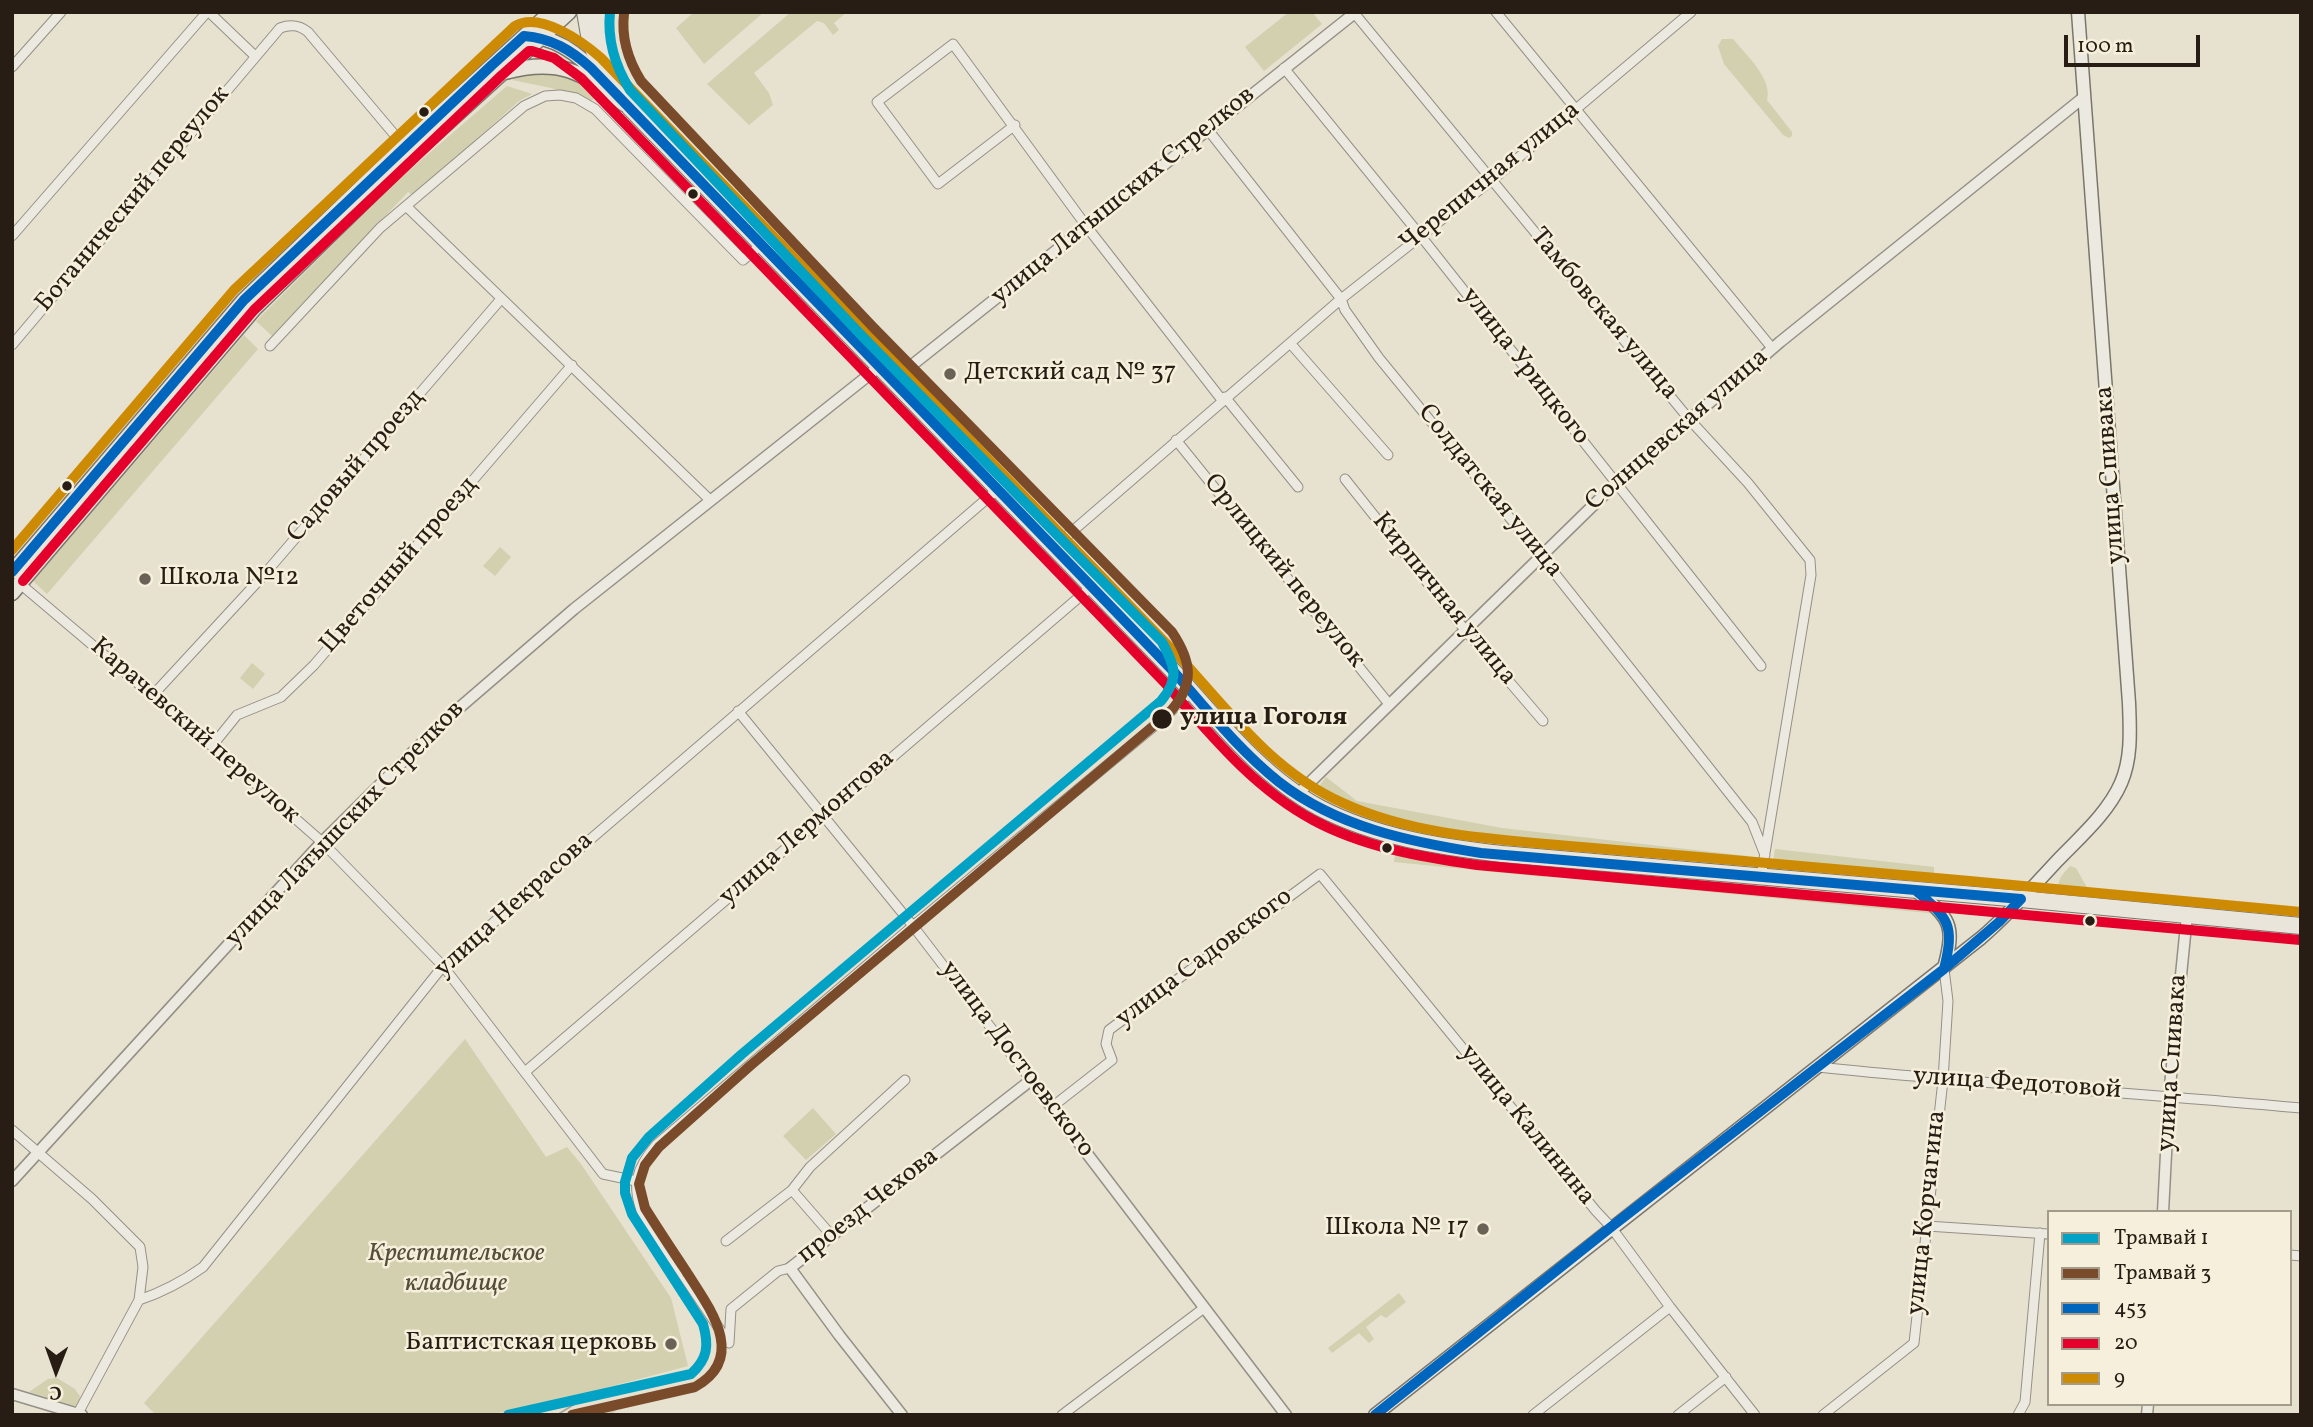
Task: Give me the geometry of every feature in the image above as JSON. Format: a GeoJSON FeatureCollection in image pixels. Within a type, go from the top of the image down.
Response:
{"type":"FeatureCollection","features":[{"type":"Feature","properties":{"kind":"highway"},"geometry":{"type":"LineString","coordinates":[[585,12],[590,41],[599,64],[630,108],[1256,760],[1320,808],[1369,828],[1409,840],[1453,848],[1556,860],[2021,899],[2301,926]]}},
{"type":"Feature","properties":{"kind":"highway"},"geometry":{"type":"LineString","coordinates":[[600,12],[604,52],[615,81],[630,108]]}},
{"type":"Feature","properties":{"kind":"main road"},"geometry":{"type":"LineString","coordinates":[[14,581],[244,300],[404,146],[551,12]]}},
{"type":"Feature","properties":{"kind":"main road"},"geometry":{"type":"LineString","coordinates":[[14,581],[254,309],[411,156],[569,12]]}},
{"type":"Feature","properties":{"kind":"main road","name":"улица Спивака"},"geometry":{"type":"LineString","coordinates":[[1375,1415],[1611,1227],[1944,969],[1999,922],[2021,899],[2111,801],[2121,783],[2129,750],[2127,679],[2078,12]]}},
{"type":"Feature","properties":{"kind":"main road"},"geometry":{"type":"LineString","coordinates":[[524,36],[541,38],[577,55],[630,108]]}},
{"type":"Feature","properties":{"kind":"main road"},"geometry":{"type":"LineString","coordinates":[[500,73],[536,65],[557,67],[595,82],[630,108]]}},
{"type":"Feature","properties":{"kind":"main road"},"geometry":{"type":"LineString","coordinates":[[1915,890],[1941,911],[1949,926],[1950,946],[1944,969]]}},
{"type":"Feature","properties":{"kind":"street"},"geometry":{"type":"LineString","coordinates":[[12,67],[61,12]]}},
{"type":"Feature","properties":{"kind":"street"},"geometry":{"type":"LineString","coordinates":[[12,236],[208,12],[255,55]]}},
{"type":"Feature","properties":{"kind":"street"},"geometry":{"type":"LineString","coordinates":[[1496,12],[1772,348]]}},
{"type":"Feature","properties":{"kind":"street","name":"Черепичная улица"},"geometry":{"type":"LineString","coordinates":[[1053,548],[1341,299],[1492,180],[1691,12]]}},
{"type":"Feature","properties":{"kind":"street","name":"улица Латышских Стрелков"},"geometry":{"type":"LineString","coordinates":[[892,381],[1355,13]]}},
{"type":"Feature","properties":{"kind":"street","name":"Тамбовская улица"},"geometry":{"type":"LineString","coordinates":[[1355,13],[1689,419],[1748,483],[1810,560],[1811,575],[1761,877]]}},
{"type":"Feature","properties":{"kind":"street","name":"Ботанический переулок"},"geometry":{"type":"LineString","coordinates":[[12,345],[280,28],[287,25],[302,27],[333,59],[404,146]]}},
{"type":"Feature","properties":{"kind":"street"},"geometry":{"type":"LineString","coordinates":[[1015,125],[938,184],[877,102],[953,44],[1015,125],[1087,227],[1298,487]]}},
{"type":"Feature","properties":{"kind":"street","name":"улица Урицкого"},"geometry":{"type":"LineString","coordinates":[[1284,68],[1761,666]]}},
{"type":"Feature","properties":{"kind":"street"},"geometry":{"type":"LineString","coordinates":[[270,346],[380,228],[524,106],[545,96],[576,98],[595,109],[743,260],[762,244]]}},
{"type":"Feature","properties":{"kind":"street","name":"Солнцевская улица"},"geometry":{"type":"LineString","coordinates":[[1298,794],[1616,483],[1772,348],[2084,97]]}},
{"type":"Feature","properties":{"kind":"street","name":"Солдатская улица"},"geometry":{"type":"LineString","coordinates":[[1209,131],[1341,299],[1345,310],[1378,358],[1541,555],[1752,822],[1765,856]]}},
{"type":"Feature","properties":{"kind":"street"},"geometry":{"type":"LineString","coordinates":[[406,206],[710,500]]}},
{"type":"Feature","properties":{"kind":"street","name":"Садовый проезд"},"geometry":{"type":"LineString","coordinates":[[153,695],[262,577],[501,299]]}},
{"type":"Feature","properties":{"kind":"street"},"geometry":{"type":"LineString","coordinates":[[1290,343],[1388,455]]}},
{"type":"Feature","properties":{"kind":"street","name":"Цветочный проезд"},"geometry":{"type":"LineString","coordinates":[[212,746],[237,715],[281,697],[314,665],[572,365]]}},
{"type":"Feature","properties":{"kind":"street","name":"улица Латышских Стрелков"},"geometry":{"type":"LineString","coordinates":[[12,1181],[322,842],[444,721],[574,610],[879,368]]}},
{"type":"Feature","properties":{"kind":"street","name":"Орлицкий переулок"},"geometry":{"type":"LineString","coordinates":[[1176,440],[1390,704]]}},
{"type":"Feature","properties":{"kind":"street","name":"Кирпичная улица"},"geometry":{"type":"LineString","coordinates":[[1345,479],[1465,631],[1543,721]]}},
{"type":"Feature","properties":{"kind":"street","name":"улица Некрасова"},"geometry":{"type":"LineString","coordinates":[[139,1300],[181,1283],[203,1266],[443,966],[997,490]]}},
{"type":"Feature","properties":{"kind":"street","name":"Карачевский переулок"},"geometry":{"type":"LineString","coordinates":[[14,581],[153,695],[322,842],[443,966],[603,1174],[636,1181]]}},
{"type":"Feature","properties":{"kind":"street","name":"улица Лермонтова"},"geometry":{"type":"LineString","coordinates":[[525,1072],[1091,587]]}},
{"type":"Feature","properties":{"kind":"street"},"geometry":{"type":"LineString","coordinates":[[636,1181],[645,1157],[656,1144],[1164,718],[1191,692]]}},
{"type":"Feature","properties":{"kind":"street","name":"улица Достоевского"},"geometry":{"type":"LineString","coordinates":[[738,711],[913,926],[1286,1415]]}},
{"type":"Feature","properties":{"kind":"street","name":"улица Садовского"},"geometry":{"type":"LineString","coordinates":[[1052,1107],[1112,1060],[1106,1044],[1109,1030],[1320,874]]}},
{"type":"Feature","properties":{"kind":"street","name":"улица Калинина"},"geometry":{"type":"LineString","coordinates":[[1320,874],[1595,1211],[1611,1227],[1755,1415]]}},
{"type":"Feature","properties":{"kind":"street","name":"улица Спивака"},"geometry":{"type":"LineString","coordinates":[[2163,1210],[2169,1096],[2187,915]]}},
{"type":"Feature","properties":{"kind":"street","name":"улица Корчагина"},"geometry":{"type":"LineString","coordinates":[[1823,1415],[1914,1343],[1943,1080],[1948,1001],[1944,969]]}},
{"type":"Feature","properties":{"kind":"street","name":"улица Федотовой"},"geometry":{"type":"LineString","coordinates":[[1818,1067],[1943,1080],[2301,1108]]}},
{"type":"Feature","properties":{"kind":"street"},"geometry":{"type":"LineString","coordinates":[[726,1241],[792,1190],[810,1167],[905,1080]]}},
{"type":"Feature","properties":{"kind":"street","name":"проезд Чехова"},"geometry":{"type":"LineString","coordinates":[[636,1181],[643,1216],[729,1343],[731,1309],[778,1271],[790,1268],[832,1236],[1031,1080]]}},
{"type":"Feature","properties":{"kind":"street"},"geometry":{"type":"LineString","coordinates":[[12,1130],[92,1199],[140,1247],[144,1267],[139,1300],[79,1414],[12,1394]]}},
{"type":"Feature","properties":{"kind":"street"},"geometry":{"type":"LineString","coordinates":[[792,1190],[832,1236]]}},
{"type":"Feature","properties":{"kind":"street"},"geometry":{"type":"LineString","coordinates":[[1927,1226],[2044,1234],[2025,1402],[2018,1415]]}},
{"type":"Feature","properties":{"kind":"street"},"geometry":{"type":"LineString","coordinates":[[790,1268],[902,1415]]}},
{"type":"Feature","properties":{"kind":"street"},"geometry":{"type":"LineString","coordinates":[[1533,1415],[1670,1307]]}},
{"type":"Feature","properties":{"kind":"street"},"geometry":{"type":"LineString","coordinates":[[1062,1415],[1204,1308]]}},
{"type":"Feature","properties":{"kind":"street"},"geometry":{"type":"LineString","coordinates":[[1678,1415],[1726,1377]]}},
{"type":"Feature","properties":{"kind":"green space"},"geometry":{"type":"Polygon","coordinates":[[[694,12],[764,12],[704,64],[676,28],[694,12]]]}},
{"type":"Feature","properties":{"kind":"green space"},"geometry":{"type":"Polygon","coordinates":[[[791,12],[847,12],[834,23],[839,30],[833,35],[824,23],[817,21],[754,73],[769,93],[773,105],[749,125],[707,84],[791,12]]]}},
{"type":"Feature","properties":{"kind":"green space"},"geometry":{"type":"Polygon","coordinates":[[[1289,12],[1312,12],[1322,24],[1264,71],[1245,47],[1289,12]]]}},
{"type":"Feature","properties":{"kind":"green space"},"geometry":{"type":"Polygon","coordinates":[[[1722,39],[1733,39],[1757,68],[1766,84],[1767,100],[1792,132],[1792,136],[1789,138],[1783,135],[1724,64],[1718,46],[1722,39]]]}},
{"type":"Feature","properties":{"kind":"green space"},"geometry":{"type":"Polygon","coordinates":[[[527,73],[574,79],[599,94],[591,101],[551,88],[512,80],[527,73]]]}},
{"type":"Feature","properties":{"kind":"green space"},"geometry":{"type":"Polygon","coordinates":[[[507,86],[532,94],[519,101],[414,196],[408,192],[272,336],[256,321],[397,181],[507,86]]]}},
{"type":"Feature","properties":{"kind":"green space"},"geometry":{"type":"Polygon","coordinates":[[[244,335],[258,349],[47,594],[33,581],[244,335]]]}},
{"type":"Feature","properties":{"kind":"green space"},"geometry":{"type":"Polygon","coordinates":[[[500,547],[511,557],[495,576],[483,566],[500,547]]]}},
{"type":"Feature","properties":{"kind":"green space"},"geometry":{"type":"Polygon","coordinates":[[[252,663],[265,674],[253,689],[240,678],[252,663]]]}},
{"type":"Feature","properties":{"kind":"green space"},"geometry":{"type":"Polygon","coordinates":[[[1326,777],[1357,801],[1502,828],[1748,856],[1747,867],[1501,843],[1350,812],[1317,789],[1326,777]]]}},
{"type":"Feature","properties":{"kind":"green space"},"geometry":{"type":"Polygon","coordinates":[[[1396,847],[1542,868],[1545,877],[1394,862],[1396,847]]]}},
{"type":"Feature","properties":{"kind":"green space"},"geometry":{"type":"Polygon","coordinates":[[[1775,849],[1934,867],[1934,879],[1773,862],[1775,849]]]}},
{"type":"Feature","properties":{"kind":"green space"},"geometry":{"type":"Polygon","coordinates":[[[1565,866],[1920,904],[1938,914],[1566,878],[1565,866]]]}},
{"type":"Feature","properties":{"kind":"green space"},"geometry":{"type":"Polygon","coordinates":[[[2070,866],[2076,868],[2089,891],[2168,900],[2174,906],[2063,895],[2059,883],[2070,866]]]}},
{"type":"Feature","properties":{"kind":"green space","name":"Крестительское кладбище"},"geometry":{"type":"Polygon","coordinates":[[[465,1039],[546,1157],[567,1147],[581,1164],[671,1298],[688,1366],[575,1396],[489,1415],[156,1415],[144,1403],[465,1039]]]}},
{"type":"Feature","properties":{"kind":"green space"},"geometry":{"type":"Polygon","coordinates":[[[813,1108],[836,1134],[806,1160],[783,1136],[813,1108]]]}},
{"type":"Feature","properties":{"kind":"green space"},"geometry":{"type":"Polygon","coordinates":[[[1399,1293],[1406,1302],[1386,1318],[1381,1315],[1366,1327],[1374,1339],[1369,1343],[1359,1333],[1332,1353],[1328,1348],[1399,1293]]]}},
{"type":"Feature","properties":{"kind":"green space"},"geometry":{"type":"Polygon","coordinates":[[[57,1378],[75,1389],[81,1398],[76,1406],[29,1392],[48,1379],[57,1378]]]}},
{"type":"Feature","properties":{"kind":"green space"},"geometry":{"type":"Polygon","coordinates":[[[634,1398],[610,1415],[575,1415],[577,1413],[634,1398]]]}},
{"type":"Feature","properties":{"kind":"tram line","name":"1"},"geometry":{"type":"LineString","coordinates":[[508,1415],[691,1374],[697,1368],[706,1351],[703,1324],[632,1214],[625,1193],[625,1182],[632,1158],[649,1137],[742,1054],[1161,701],[1171,685],[1174,672],[1162,642],[863,337],[630,90],[613,53],[610,12]]}},
{"type":"Feature","properties":{"kind":"tram line","name":"3"},"geometry":{"type":"LineString","coordinates":[[572,1415],[695,1387],[711,1375],[719,1361],[722,1346],[713,1315],[645,1208],[639,1184],[645,1165],[659,1147],[751,1065],[1170,712],[1184,692],[1188,673],[1184,653],[1172,632],[873,327],[641,81],[626,49],[624,14]]}},
{"type":"Feature","properties":{"kind":"tram line"},"geometry":{"type":"LineString","coordinates":[[557,1415],[581,1400]]}},
{"type":"Feature","properties":{"kind":"transit line","name":"9"},"geometry":{"type":"LineString","coordinates":[[12,550],[234,290],[515,26],[536,22],[561,30],[601,58],[1185,663],[1257,742],[1276,760],[1319,791],[1367,813],[1392,821],[1494,839],[2301,912]]}},
{"type":"Feature","properties":{"kind":"transit line","name":"453"},"geometry":{"type":"LineString","coordinates":[[12,572],[244,300],[492,65],[524,36],[534,37],[560,46],[591,68],[1175,673],[1238,744],[1265,770],[1301,798],[1325,811],[1401,838],[1481,853],[2021,899]]}},
{"type":"Feature","properties":{"kind":"transit line","name":"20"},"geometry":{"type":"LineString","coordinates":[[23,581],[254,310],[502,75],[532,51],[554,58],[581,78],[1165,683],[1233,758],[1271,792],[1313,820],[1372,844],[1477,865],[2300,940]]}},
{"type":"Feature","properties":{"kind":"transit line","name":"453"},"geometry":{"type":"LineString","coordinates":[[1915,890],[1935,908],[1946,923],[1949,942],[1944,969]]}},
{"type":"Feature","properties":{"kind":"transit line","name":"453"},"geometry":{"type":"LineString","coordinates":[[1375,1415],[1611,1227],[1944,969],[1999,922],[2021,899]]}},
{"type":"Feature","properties":{"kind":"place","name":"Детский сад № 37"},"geometry":{"type":"Point","coordinates":[950,374]}},
{"type":"Feature","properties":{"kind":"place","name":"Школа №12"},"geometry":{"type":"Point","coordinates":[145,579]}},
{"type":"Feature","properties":{"kind":"place","name":"улица Гоголя"},"geometry":{"type":"Point","coordinates":[1162,719]}},
{"type":"Feature","properties":{"kind":"place","name":"Школа № 17"},"geometry":{"type":"Point","coordinates":[1483,1229]}},
{"type":"Feature","properties":{"kind":"place","name":"Баптистская церковь"},"geometry":{"type":"Point","coordinates":[671,1344]}}]}
